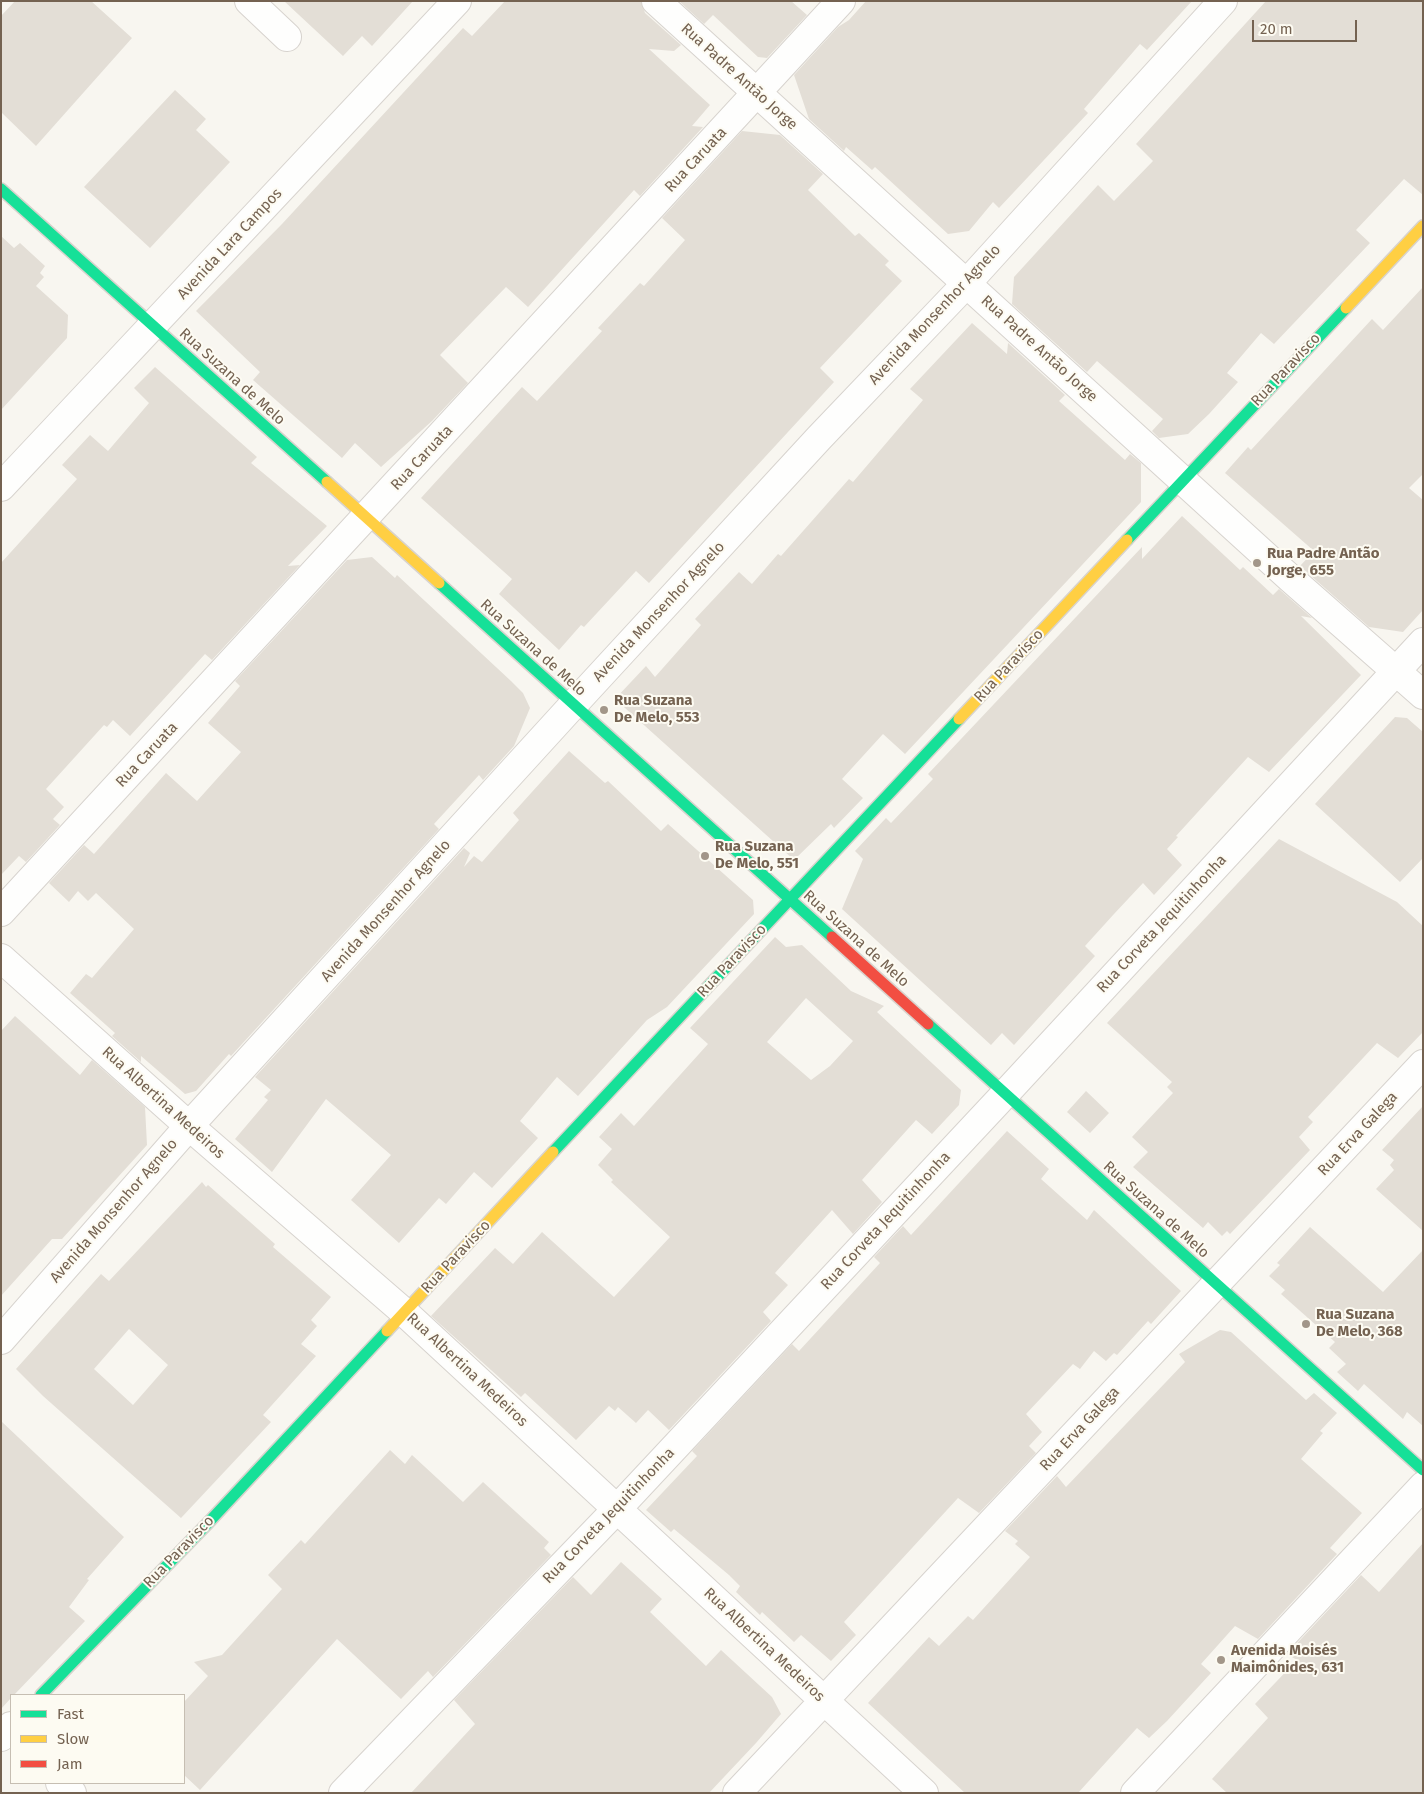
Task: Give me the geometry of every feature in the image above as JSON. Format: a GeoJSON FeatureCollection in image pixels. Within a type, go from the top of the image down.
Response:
{"type":"FeatureCollection","features":[{"type":"Feature","properties":{"kind":"street"},"geometry":{"type":"LineString","coordinates":[[249,1],[287,37]]}},
{"type":"Feature","properties":{"kind":"street","name":"Avenida Lara Campos"},"geometry":{"type":"LineString","coordinates":[[1,487],[458,1]]}},
{"type":"Feature","properties":{"kind":"street","name":"Rua Padre Antão Jorge"},"geometry":{"type":"LineString","coordinates":[[656,1],[1291,579],[1423,695]]}},
{"type":"Feature","properties":{"kind":"street","name":"Rua Caruata"},"geometry":{"type":"LineString","coordinates":[[1,912],[757,94],[840,1]]}},
{"type":"Feature","properties":{"kind":"street","name":"Avenida Monsenhor Agnelo"},"geometry":{"type":"LineString","coordinates":[[1,1340],[189,1126],[573,705],[819,438],[967,284],[1223,1]]}},
{"type":"Feature","properties":{"kind":"street","name":"Rua Suzana de Melo"},"geometry":{"type":"LineString","coordinates":[[1,189],[1423,1470]]}},
{"type":"Feature","properties":{"kind":"street","name":"Rua Paravisco"},"geometry":{"type":"LineString","coordinates":[[42,1694],[215,1515],[789,899],[1423,226]]}},
{"type":"Feature","properties":{"kind":"street","name":"Rua Corveta Jequitinhonha"},"geometry":{"type":"LineString","coordinates":[[343,1793],[618,1509],[1423,642]]}},
{"type":"Feature","properties":{"kind":"street","name":"Rua Albertina Medeiros"},"geometry":{"type":"LineString","coordinates":[[1,958],[189,1126],[404,1312],[924,1793]]}},
{"type":"Feature","properties":{"kind":"street","name":"Rua Erva Galega"},"geometry":{"type":"LineString","coordinates":[[737,1793],[1423,1064]]}},
{"type":"Feature","properties":{"kind":"street"},"geometry":{"type":"LineString","coordinates":[[1135,1793],[1423,1486]]}},
{"type":"Feature","properties":{"kind":"street"},"geometry":{"type":"LineString","coordinates":[[61,1784],[72,1793]]}},
{"type":"Feature","properties":{"kind":"building"},"geometry":{"type":"Polygon","coordinates":[[[15,1],[91,1],[132,38],[36,146],[1,112],[1,16],[15,1]]]}},
{"type":"Feature","properties":{"kind":"building"},"geometry":{"type":"Polygon","coordinates":[[[284,1],[413,1],[372,46],[362,36],[343,56],[284,1]]]}},
{"type":"Feature","properties":{"kind":"building"},"geometry":{"type":"Polygon","coordinates":[[[505,1],[641,1],[645,13],[681,45],[674,51],[649,49],[710,105],[692,126],[703,127],[640,196],[634,190],[528,307],[506,287],[440,355],[468,383],[432,421],[381,467],[355,443],[342,458],[253,380],[260,372],[196,311],[282,224],[463,28],[472,36],[505,1]]]}},
{"type":"Feature","properties":{"kind":"building"},"geometry":{"type":"Polygon","coordinates":[[[679,1],[791,1],[807,15],[767,58],[758,57],[713,15],[704,24],[679,1]]]}},
{"type":"Feature","properties":{"kind":"building"},"geometry":{"type":"Polygon","coordinates":[[[866,1],[1192,1],[1147,50],[1140,44],[1084,109],[1088,113],[999,208],[993,202],[969,231],[948,234],[875,167],[872,170],[846,147],[844,151],[809,119],[794,75],[838,27],[849,20],[866,1]]]}},
{"type":"Feature","properties":{"kind":"building"},"geometry":{"type":"Polygon","coordinates":[[[1266,1],[1423,1],[1423,195],[1404,179],[1356,230],[1370,243],[1274,344],[1261,333],[1227,373],[1238,382],[1209,414],[1188,434],[1159,438],[1152,431],[1163,419],[1097,361],[1087,372],[1012,304],[1014,277],[1098,185],[1114,201],[1153,161],[1136,144],[1266,1]]]}},
{"type":"Feature","properties":{"kind":"building"},"geometry":{"type":"Polygon","coordinates":[[[175,90],[206,119],[196,130],[230,162],[150,248],[84,187],[175,90]]]}},
{"type":"Feature","properties":{"kind":"building"},"geometry":{"type":"Polygon","coordinates":[[[742,131],[780,135],[823,174],[808,190],[855,236],[859,233],[889,261],[885,265],[902,281],[820,368],[834,382],[649,583],[636,571],[584,627],[581,625],[559,650],[499,594],[512,579],[421,498],[522,387],[537,401],[602,331],[598,328],[640,283],[644,286],[685,240],[662,218],[742,131]]]}},
{"type":"Feature","properties":{"kind":"building"},"geometry":{"type":"Polygon","coordinates":[[[1,236],[14,248],[20,243],[45,266],[40,273],[44,277],[36,286],[68,315],[67,338],[1,410],[1,236]]]}},
{"type":"Feature","properties":{"kind":"building"},"geometry":{"type":"Polygon","coordinates":[[[1423,287],[1423,474],[1409,488],[1423,500],[1423,610],[1403,632],[1369,627],[1301,567],[1314,551],[1225,473],[1248,447],[1251,450],[1372,319],[1383,330],[1423,287]]]}},
{"type":"Feature","properties":{"kind":"building"},"geometry":{"type":"Polygon","coordinates":[[[972,323],[1007,354],[1008,343],[1065,395],[1059,401],[1125,460],[1130,454],[1141,463],[1141,502],[905,754],[883,734],[842,779],[863,798],[834,828],[831,824],[794,860],[615,699],[646,666],[655,677],[701,625],[695,619],[739,572],[752,584],[778,554],[781,556],[849,479],[853,482],[923,400],[910,389],[972,323]]]}},
{"type":"Feature","properties":{"kind":"building"},"geometry":{"type":"Polygon","coordinates":[[[155,367],[257,457],[251,463],[327,526],[288,566],[300,565],[212,660],[205,654],[130,736],[113,720],[107,727],[104,725],[46,789],[64,807],[53,819],[60,825],[26,862],[19,856],[1,875],[1,563],[77,479],[62,465],[90,435],[108,451],[149,403],[134,388],[155,367]]]}},
{"type":"Feature","properties":{"kind":"building"},"geometry":{"type":"Polygon","coordinates":[[[1182,516],[1240,570],[1243,567],[1273,595],[1279,589],[1312,618],[1301,616],[1361,675],[1269,772],[1248,757],[1176,836],[1178,837],[1167,849],[1182,865],[1154,895],[1143,883],[1114,914],[1085,946],[1095,956],[1014,1045],[1002,1033],[991,1045],[842,909],[863,859],[855,851],[886,818],[891,823],[933,779],[928,774],[1142,547],[1142,559],[1182,516]]]}},
{"type":"Feature","properties":{"kind":"building"},"geometry":{"type":"Polygon","coordinates":[[[372,557],[395,578],[397,575],[511,681],[523,693],[530,708],[514,746],[483,780],[479,775],[434,824],[439,829],[231,1056],[229,1054],[196,1091],[185,1094],[141,1056],[141,1062],[112,1036],[115,1033],[70,993],[86,974],[92,978],[134,929],[96,893],[88,901],[78,891],[69,902],[49,883],[84,845],[94,854],[166,773],[197,801],[241,752],[208,723],[240,686],[235,681],[347,560],[372,557]]]}},
{"type":"Feature","properties":{"kind":"building"},"geometry":{"type":"Polygon","coordinates":[[[1395,717],[1407,718],[1423,732],[1423,858],[1400,882],[1315,804],[1395,717]]]}},
{"type":"Feature","properties":{"kind":"building"},"geometry":{"type":"Polygon","coordinates":[[[569,751],[605,783],[608,781],[661,831],[668,824],[753,900],[754,914],[667,1007],[647,1020],[578,1096],[557,1077],[520,1121],[538,1138],[492,1188],[474,1172],[446,1204],[439,1198],[399,1243],[351,1200],[391,1155],[326,1099],[272,1172],[235,1139],[268,1100],[264,1097],[271,1090],[255,1077],[464,848],[470,853],[464,867],[474,856],[482,862],[519,820],[513,813],[569,751]]]}},
{"type":"Feature","properties":{"kind":"building"},"geometry":{"type":"Polygon","coordinates":[[[1279,839],[1397,902],[1423,926],[1423,1032],[1398,1058],[1377,1043],[1308,1117],[1313,1122],[1299,1137],[1310,1150],[1230,1234],[1227,1231],[1222,1236],[1208,1222],[1203,1228],[1133,1167],[1148,1152],[1132,1137],[1173,1093],[1167,1087],[1172,1082],[1107,1023],[1279,839]]]}},
{"type":"Feature","properties":{"kind":"building"},"geometry":{"type":"Polygon","coordinates":[[[775,937],[786,947],[802,945],[851,991],[884,1006],[877,1012],[961,1090],[959,1105],[932,1134],[916,1120],[862,1180],[882,1202],[853,1234],[832,1210],[775,1273],[788,1285],[763,1312],[771,1321],[669,1430],[648,1410],[636,1423],[618,1407],[615,1411],[609,1406],[576,1440],[525,1393],[521,1397],[431,1316],[495,1248],[513,1264],[542,1232],[614,1297],[670,1237],[611,1182],[613,1180],[598,1165],[612,1149],[599,1137],[621,1113],[634,1126],[708,1044],[690,1028],[775,937]],[[806,998],[767,1042],[811,1080],[830,1066],[853,1041],[806,998]]]}},
{"type":"Feature","properties":{"kind":"building"},"geometry":{"type":"Polygon","coordinates":[[[15,1016],[80,1075],[92,1060],[145,1107],[147,1145],[62,1239],[52,1239],[1,1296],[1,1031],[15,1016]]]}},
{"type":"Feature","properties":{"kind":"building"},"geometry":{"type":"Polygon","coordinates":[[[1086,1091],[1109,1113],[1090,1133],[1067,1112],[1086,1091]]]}},
{"type":"Feature","properties":{"kind":"building"},"geometry":{"type":"Polygon","coordinates":[[[1423,1106],[1423,1231],[1376,1189],[1394,1170],[1390,1165],[1394,1160],[1382,1150],[1423,1106]]]}},
{"type":"Feature","properties":{"kind":"building"},"geometry":{"type":"Polygon","coordinates":[[[1007,1131],[1049,1169],[1041,1179],[1087,1220],[1094,1210],[1181,1291],[1151,1324],[1148,1321],[1117,1355],[1114,1353],[1106,1361],[1094,1351],[1080,1369],[1073,1364],[1026,1414],[1042,1432],[1029,1446],[1036,1453],[979,1513],[958,1498],[844,1622],[856,1635],[831,1661],[801,1635],[794,1642],[762,1612],[760,1615],[736,1592],[740,1586],[729,1575],[674,1529],[671,1532],[646,1510],[697,1456],[692,1451],[792,1344],[799,1351],[880,1263],[874,1257],[903,1226],[911,1235],[1007,1131]]]}},
{"type":"Feature","properties":{"kind":"building"},"geometry":{"type":"Polygon","coordinates":[[[202,1182],[206,1187],[208,1185],[275,1244],[273,1247],[331,1297],[311,1320],[317,1326],[301,1344],[316,1356],[263,1415],[271,1422],[181,1518],[43,1396],[16,1369],[101,1274],[109,1281],[202,1182]],[[129,1329],[94,1369],[133,1405],[168,1365],[129,1329]]]}},
{"type":"Feature","properties":{"kind":"building"},"geometry":{"type":"Polygon","coordinates":[[[1310,1227],[1383,1292],[1423,1250],[1423,1426],[1407,1412],[1403,1419],[1364,1384],[1358,1391],[1337,1372],[1346,1364],[1329,1348],[1335,1342],[1281,1294],[1285,1290],[1269,1276],[1280,1265],[1277,1263],[1310,1227]]]}},
{"type":"Feature","properties":{"kind":"building"},"geometry":{"type":"Polygon","coordinates":[[[1220,1330],[1231,1332],[1306,1400],[1314,1393],[1337,1413],[1320,1431],[1323,1433],[1301,1459],[1362,1513],[1330,1548],[1337,1554],[1258,1639],[1235,1626],[1201,1664],[1211,1673],[1167,1721],[1149,1738],[1137,1728],[1078,1793],[965,1793],[868,1703],[929,1637],[939,1646],[968,1616],[973,1620],[1030,1557],[1015,1544],[1018,1541],[1005,1531],[1057,1476],[1066,1487],[1185,1362],[1179,1354],[1220,1330]]]}},
{"type":"Feature","properties":{"kind":"building"},"geometry":{"type":"Polygon","coordinates":[[[1,1421],[124,1537],[87,1579],[89,1580],[69,1607],[85,1621],[15,1694],[10,1694],[10,1699],[1,1709],[1,1421]]]}},
{"type":"Feature","properties":{"kind":"building"},"geometry":{"type":"Polygon","coordinates":[[[390,1450],[405,1464],[412,1455],[463,1502],[483,1482],[549,1542],[544,1548],[551,1555],[433,1677],[428,1671],[401,1699],[337,1639],[200,1790],[185,1776],[185,1701],[208,1676],[194,1662],[222,1655],[282,1589],[268,1575],[301,1540],[305,1544],[390,1450]]]}},
{"type":"Feature","properties":{"kind":"building"},"geometry":{"type":"Polygon","coordinates":[[[1423,1543],[1423,1793],[1227,1793],[1212,1779],[1268,1718],[1255,1704],[1297,1660],[1287,1654],[1361,1575],[1379,1592],[1423,1543]]]}},
{"type":"Feature","properties":{"kind":"building"},"geometry":{"type":"Polygon","coordinates":[[[621,1562],[662,1599],[650,1612],[706,1666],[721,1650],[772,1697],[781,1714],[756,1743],[709,1793],[411,1793],[475,1724],[454,1700],[573,1577],[591,1595],[621,1562]]]}},
{"type":"Feature","properties":{"kind":"traffic: fast"},"geometry":{"type":"LineString","coordinates":[[1,189],[327,482]]}},
{"type":"Feature","properties":{"kind":"traffic: fast"},"geometry":{"type":"LineString","coordinates":[[1127,540],[1346,308]]}},
{"type":"Feature","properties":{"kind":"traffic: fast"},"geometry":{"type":"LineString","coordinates":[[439,583],[832,937]]}},
{"type":"Feature","properties":{"kind":"traffic: fast"},"geometry":{"type":"LineString","coordinates":[[553,1152],[959,719]]}},
{"type":"Feature","properties":{"kind":"traffic: fast"},"geometry":{"type":"LineString","coordinates":[[928,1024],[1423,1470]]}},
{"type":"Feature","properties":{"kind":"traffic: fast"},"geometry":{"type":"LineString","coordinates":[[42,1694],[208,1523],[387,1331]]}},
{"type":"Feature","properties":{"kind":"traffic: slow"},"geometry":{"type":"LineString","coordinates":[[1346,308],[1423,226]]}},
{"type":"Feature","properties":{"kind":"traffic: slow"},"geometry":{"type":"LineString","coordinates":[[327,482],[439,583]]}},
{"type":"Feature","properties":{"kind":"traffic: slow"},"geometry":{"type":"LineString","coordinates":[[959,719],[1127,540]]}},
{"type":"Feature","properties":{"kind":"traffic: slow"},"geometry":{"type":"LineString","coordinates":[[387,1331],[553,1152]]}},
{"type":"Feature","properties":{"kind":"traffic: jam"},"geometry":{"type":"LineString","coordinates":[[832,937],[928,1024]]}},
{"type":"Feature","properties":{"kind":"place","name":"Rua Padre Antão Jorge, 655"},"geometry":{"type":"Point","coordinates":[1257,563]}},
{"type":"Feature","properties":{"kind":"place","name":"Rua Suzana De Melo, 553"},"geometry":{"type":"Point","coordinates":[604,710]}},
{"type":"Feature","properties":{"kind":"place","name":"Rua Suzana De Melo, 551"},"geometry":{"type":"Point","coordinates":[705,856]}},
{"type":"Feature","properties":{"kind":"place","name":"Rua Suzana De Melo, 368"},"geometry":{"type":"Point","coordinates":[1306,1324]}},
{"type":"Feature","properties":{"kind":"place","name":"Avenida Moisés Maimônides, 631"},"geometry":{"type":"Point","coordinates":[1221,1660]}}]}
